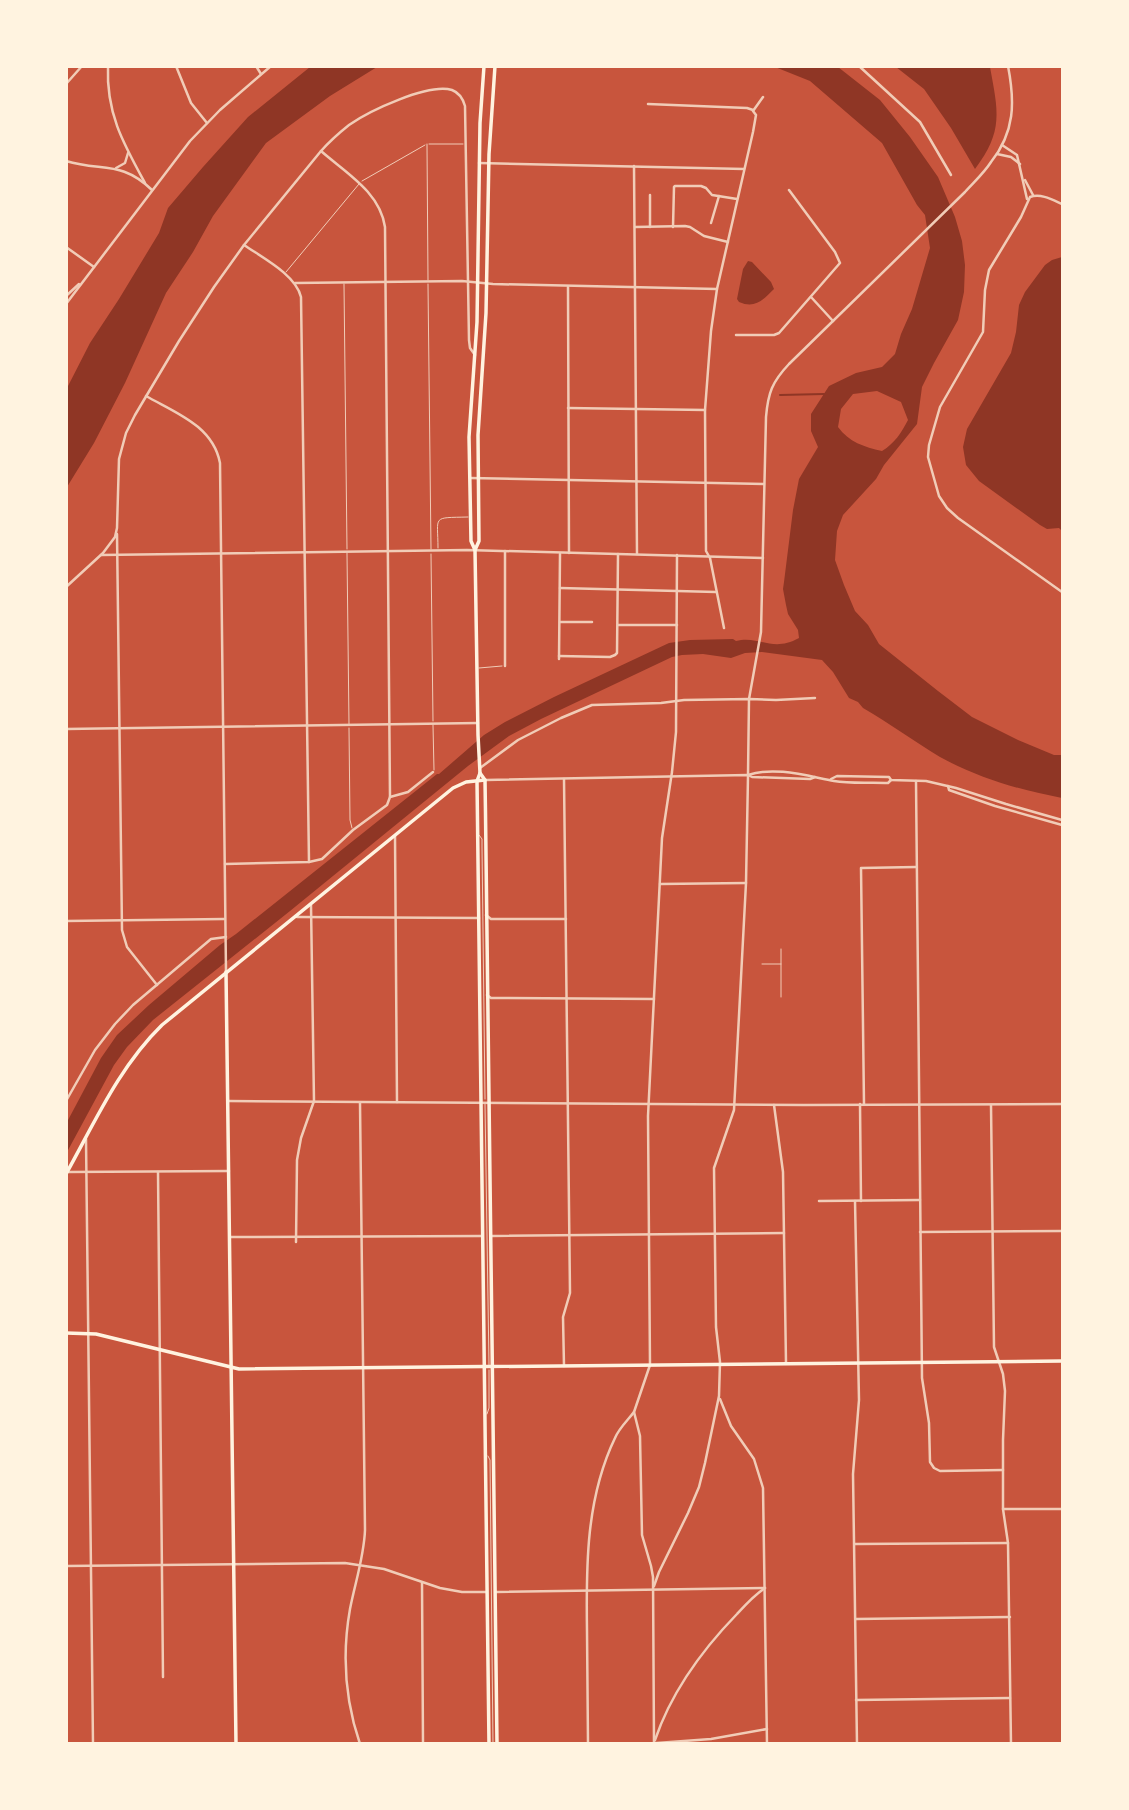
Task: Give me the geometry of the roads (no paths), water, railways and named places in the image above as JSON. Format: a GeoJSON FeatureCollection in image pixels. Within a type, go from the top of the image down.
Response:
{"type":"FeatureCollection","features":[{"type":"Feature","properties":{"kind":"main road"},"geometry":{"type":"LineString","coordinates":[[475,550],[479,541],[478,426],[485,323],[489,164],[495,66]]}},
{"type":"Feature","properties":{"kind":"main road"},"geometry":{"type":"LineString","coordinates":[[484,67],[478,282],[470,437],[470,517],[471,541],[475,550],[480,768],[477,780],[479,918],[491,1236],[485,1452],[493,1744]]}},
{"type":"Feature","properties":{"kind":"main road"},"geometry":{"type":"LineString","coordinates":[[480,768],[485,780],[488,998],[483,1236],[495,1452],[493,1744]]}},
{"type":"Feature","properties":{"kind":"main road"},"geometry":{"type":"LineString","coordinates":[[67,1173],[120,1076],[162,1025],[453,788],[466,782],[485,780]]}},
{"type":"Feature","properties":{"kind":"main road"},"geometry":{"type":"LineString","coordinates":[[226,972],[236,1744]]}},
{"type":"Feature","properties":{"kind":"main road"},"geometry":{"type":"LineString","coordinates":[[66,1333],[88,1333],[243,1369],[1062,1361]]}},
{"type":"Feature","properties":{"kind":"street"},"geometry":{"type":"LineString","coordinates":[[66,84],[82,66]]}},
{"type":"Feature","properties":{"kind":"street"},"geometry":{"type":"LineString","coordinates":[[108,66],[111,109],[119,134],[145,183]]}},
{"type":"Feature","properties":{"kind":"street"},"geometry":{"type":"LineString","coordinates":[[176,66],[191,103],[207,123]]}},
{"type":"Feature","properties":{"kind":"street"},"geometry":{"type":"LineString","coordinates":[[256,66],[261,74]]}},
{"type":"Feature","properties":{"kind":"street"},"geometry":{"type":"LineString","coordinates":[[66,304],[183,149],[207,123],[271,66]]}},
{"type":"Feature","properties":{"kind":"street"},"geometry":{"type":"LineString","coordinates":[[859,66],[920,122],[951,175]]}},
{"type":"Feature","properties":{"kind":"street"},"geometry":{"type":"LineString","coordinates":[[653,1590],[699,1487],[719,1395],[714,1168],[734,1110],[747,883],[748,699],[760,639],[766,414],[771,388],[783,371],[965,192],[998,154],[1013,108],[1008,66]]}},
{"type":"Feature","properties":{"kind":"street"},"geometry":{"type":"LineString","coordinates":[[157,985],[127,947],[122,920],[116,555],[118,470],[131,421],[214,286],[321,151],[350,124],[376,109],[405,97],[443,90],[456,93],[465,103],[469,330],[470,348],[475,355]]}},
{"type":"Feature","properties":{"kind":"street"},"geometry":{"type":"LineString","coordinates":[[753,111],[763,97]]}},
{"type":"Feature","properties":{"kind":"street"},"geometry":{"type":"LineString","coordinates":[[648,104],[747,108],[755,115],[718,289],[711,331],[705,410],[706,551],[724,628]]}},
{"type":"Feature","properties":{"kind":"street"},"geometry":{"type":"LineString","coordinates":[[1002,145],[1013,151],[1020,162],[1031,198],[989,270],[985,289],[983,332],[940,407],[928,453],[936,487],[947,508],[1062,592]]}},
{"type":"Feature","properties":{"kind":"street"},"geometry":{"type":"LineString","coordinates":[[225,864],[309,862],[322,859],[387,805],[390,797],[385,230],[383,218],[374,199],[321,151]]}},
{"type":"Feature","properties":{"kind":"street"},"geometry":{"type":"LineString","coordinates":[[116,168],[125,163],[128,153]]}},
{"type":"Feature","properties":{"kind":"street"},"geometry":{"type":"LineString","coordinates":[[998,154],[1020,162]]}},
{"type":"Feature","properties":{"kind":"street"},"geometry":{"type":"LineString","coordinates":[[66,161],[116,168],[132,175],[152,190]]}},
{"type":"Feature","properties":{"kind":"street"},"geometry":{"type":"LineString","coordinates":[[480,163],[744,169]]}},
{"type":"Feature","properties":{"kind":"street"},"geometry":{"type":"LineString","coordinates":[[634,166],[637,554]]}},
{"type":"Feature","properties":{"kind":"street"},"geometry":{"type":"LineString","coordinates":[[1023,177],[1031,198]]}},
{"type":"Feature","properties":{"kind":"street"},"geometry":{"type":"LineString","coordinates":[[673,227],[674,187],[701,186],[712,195],[737,199]]}},
{"type":"Feature","properties":{"kind":"street"},"geometry":{"type":"LineString","coordinates":[[736,335],[779,333],[840,263],[835,252],[789,190]]}},
{"type":"Feature","properties":{"kind":"street"},"geometry":{"type":"LineString","coordinates":[[650,195],[650,227]]}},
{"type":"Feature","properties":{"kind":"street"},"geometry":{"type":"LineString","coordinates":[[711,223],[719,196]]}},
{"type":"Feature","properties":{"kind":"street"},"geometry":{"type":"LineString","coordinates":[[1031,198],[1046,198],[1062,204]]}},
{"type":"Feature","properties":{"kind":"street"},"geometry":{"type":"LineString","coordinates":[[635,227],[690,227],[704,236],[728,242]]}},
{"type":"Feature","properties":{"kind":"street"},"geometry":{"type":"LineString","coordinates":[[244,245],[295,283],[302,301],[309,862]]}},
{"type":"Feature","properties":{"kind":"street"},"geometry":{"type":"LineString","coordinates":[[66,247],[94,267]]}},
{"type":"Feature","properties":{"kind":"street"},"geometry":{"type":"LineString","coordinates":[[66,296],[84,280]]}},
{"type":"Feature","properties":{"kind":"street"},"geometry":{"type":"LineString","coordinates":[[295,283],[469,281],[718,289]]}},
{"type":"Feature","properties":{"kind":"street"},"geometry":{"type":"LineString","coordinates":[[568,286],[569,553]]}},
{"type":"Feature","properties":{"kind":"street"},"geometry":{"type":"LineString","coordinates":[[811,296],[833,320]]}},
{"type":"Feature","properties":{"kind":"street"},"geometry":{"type":"LineString","coordinates":[[146,396],[207,434],[220,463],[226,972]]}},
{"type":"Feature","properties":{"kind":"street"},"geometry":{"type":"LineString","coordinates":[[568,408],[705,410]]}},
{"type":"Feature","properties":{"kind":"street"},"geometry":{"type":"LineString","coordinates":[[470,478],[764,484]]}},
{"type":"Feature","properties":{"kind":"street"},"geometry":{"type":"LineString","coordinates":[[66,587],[114,540],[117,524]]}},
{"type":"Feature","properties":{"kind":"street"},"geometry":{"type":"LineString","coordinates":[[101,555],[475,550],[764,558]]}},
{"type":"Feature","properties":{"kind":"street"},"geometry":{"type":"LineString","coordinates":[[505,551],[507,666]]}},
{"type":"Feature","properties":{"kind":"street"},"geometry":{"type":"LineString","coordinates":[[560,553],[559,657],[615,655],[618,625],[618,554]]}},
{"type":"Feature","properties":{"kind":"street"},"geometry":{"type":"LineString","coordinates":[[588,1744],[588,1542],[597,1490],[616,1434],[634,1412],[650,1365],[648,1104],[662,838],[676,732],[677,555]]}},
{"type":"Feature","properties":{"kind":"street"},"geometry":{"type":"LineString","coordinates":[[560,588],[716,592]]}},
{"type":"Feature","properties":{"kind":"street"},"geometry":{"type":"LineString","coordinates":[[559,622],[592,622]]}},
{"type":"Feature","properties":{"kind":"street"},"geometry":{"type":"LineString","coordinates":[[618,625],[677,625]]}},
{"type":"Feature","properties":{"kind":"street"},"geometry":{"type":"LineString","coordinates":[[480,768],[518,740],[592,705],[815,698]]}},
{"type":"Feature","properties":{"kind":"street"},"geometry":{"type":"LineString","coordinates":[[66,729],[478,723]]}},
{"type":"Feature","properties":{"kind":"street"},"geometry":{"type":"LineString","coordinates":[[390,797],[408,792],[433,772]]}},
{"type":"Feature","properties":{"kind":"street"},"geometry":{"type":"LineString","coordinates":[[485,780],[783,773],[834,781],[916,781],[948,786],[1062,820]]}},
{"type":"Feature","properties":{"kind":"street"},"geometry":{"type":"LineString","coordinates":[[564,779],[570,1293],[563,1317],[564,1366]]}},
{"type":"Feature","properties":{"kind":"street"},"geometry":{"type":"LineString","coordinates":[[916,781],[922,1362],[930,1434],[930,1462],[933,1468],[940,1471],[1003,1471]]}},
{"type":"Feature","properties":{"kind":"street"},"geometry":{"type":"LineString","coordinates":[[948,786],[949,790],[958,794],[1062,825]]}},
{"type":"Feature","properties":{"kind":"street"},"geometry":{"type":"LineString","coordinates":[[395,835],[397,1102]]}},
{"type":"Feature","properties":{"kind":"street"},"geometry":{"type":"LineString","coordinates":[[861,1201],[861,868],[917,867]]}},
{"type":"Feature","properties":{"kind":"street"},"geometry":{"type":"LineString","coordinates":[[660,884],[747,883]]}},
{"type":"Feature","properties":{"kind":"street"},"geometry":{"type":"LineString","coordinates":[[296,1240],[297,1160],[314,1101],[312,902]]}},
{"type":"Feature","properties":{"kind":"street"},"geometry":{"type":"LineString","coordinates":[[486,915],[491,919],[566,919]]}},
{"type":"Feature","properties":{"kind":"street"},"geometry":{"type":"LineString","coordinates":[[293,917],[479,918]]}},
{"type":"Feature","properties":{"kind":"street"},"geometry":{"type":"LineString","coordinates":[[66,921],[226,919]]}},
{"type":"Feature","properties":{"kind":"street"},"geometry":{"type":"LineString","coordinates":[[486,923],[491,919]]}},
{"type":"Feature","properties":{"kind":"street"},"geometry":{"type":"LineString","coordinates":[[66,1101],[111,1029],[133,1005],[213,938],[226,938]]}},
{"type":"Feature","properties":{"kind":"street"},"geometry":{"type":"LineString","coordinates":[[488,998],[654,999]]}},
{"type":"Feature","properties":{"kind":"street"},"geometry":{"type":"LineString","coordinates":[[228,1101],[1062,1104]]}},
{"type":"Feature","properties":{"kind":"street"},"geometry":{"type":"LineString","coordinates":[[360,1102],[365,1530],[361,1564],[349,1616],[346,1656],[349,1702],[360,1744]]}},
{"type":"Feature","properties":{"kind":"street"},"geometry":{"type":"LineString","coordinates":[[991,1103],[994,1347],[1003,1374],[1005,1391],[1003,1509],[1008,1543],[1011,1744]]}},
{"type":"Feature","properties":{"kind":"street"},"geometry":{"type":"LineString","coordinates":[[774,1104],[783,1168],[786,1363]]}},
{"type":"Feature","properties":{"kind":"street"},"geometry":{"type":"LineString","coordinates":[[86,1139],[93,1744]]}},
{"type":"Feature","properties":{"kind":"street"},"geometry":{"type":"LineString","coordinates":[[158,1171],[163,1677]]}},
{"type":"Feature","properties":{"kind":"street"},"geometry":{"type":"LineString","coordinates":[[67,1173],[229,1171]]}},
{"type":"Feature","properties":{"kind":"street"},"geometry":{"type":"LineString","coordinates":[[819,1201],[920,1200]]}},
{"type":"Feature","properties":{"kind":"street"},"geometry":{"type":"LineString","coordinates":[[855,1201],[859,1405],[853,1474],[857,1744]]}},
{"type":"Feature","properties":{"kind":"street"},"geometry":{"type":"LineString","coordinates":[[920,1232],[1062,1231]]}},
{"type":"Feature","properties":{"kind":"street"},"geometry":{"type":"LineString","coordinates":[[491,1236],[784,1233]]}},
{"type":"Feature","properties":{"kind":"street"},"geometry":{"type":"LineString","coordinates":[[230,1237],[296,1240],[483,1236]]}},
{"type":"Feature","properties":{"kind":"street"},"geometry":{"type":"LineString","coordinates":[[719,1395],[729,1423],[755,1463],[764,1502],[767,1744]]}},
{"type":"Feature","properties":{"kind":"street"},"geometry":{"type":"LineString","coordinates":[[634,1412],[640,1436],[642,1535],[652,1569],[654,1743]]}},
{"type":"Feature","properties":{"kind":"street"},"geometry":{"type":"LineString","coordinates":[[1003,1509],[1062,1509]]}},
{"type":"Feature","properties":{"kind":"street"},"geometry":{"type":"LineString","coordinates":[[855,1544],[1008,1543]]}},
{"type":"Feature","properties":{"kind":"street"},"geometry":{"type":"LineString","coordinates":[[66,1566],[361,1564],[462,1592],[489,1592]]}},
{"type":"Feature","properties":{"kind":"street"},"geometry":{"type":"LineString","coordinates":[[422,1583],[423,1744]]}},
{"type":"Feature","properties":{"kind":"street"},"geometry":{"type":"LineString","coordinates":[[495,1592],[765,1588]]}},
{"type":"Feature","properties":{"kind":"street"},"geometry":{"type":"LineString","coordinates":[[654,1743],[671,1704],[702,1654],[732,1619],[765,1588]]}},
{"type":"Feature","properties":{"kind":"street"},"geometry":{"type":"LineString","coordinates":[[856,1619],[1010,1618]]}},
{"type":"Feature","properties":{"kind":"street"},"geometry":{"type":"LineString","coordinates":[[856,1700],[1011,1698]]}},
{"type":"Feature","properties":{"kind":"street"},"geometry":{"type":"LineString","coordinates":[[643,1744],[711,1739],[767,1728]]}},
{"type":"Feature","properties":{"kind":"lane"},"geometry":{"type":"LineString","coordinates":[[426,144],[433,772]]}},
{"type":"Feature","properties":{"kind":"lane"},"geometry":{"type":"LineString","coordinates":[[284,274],[363,178],[426,144],[467,144]]}},
{"type":"Feature","properties":{"kind":"lane"},"geometry":{"type":"LineString","coordinates":[[344,282],[350,820],[353,831]]}},
{"type":"Feature","properties":{"kind":"lane"},"geometry":{"type":"LineString","coordinates":[[438,550],[436,524],[439,520],[446,517],[470,517]]}},
{"type":"Feature","properties":{"kind":"lane"},"geometry":{"type":"LineString","coordinates":[[554,661],[559,657]]}},
{"type":"Feature","properties":{"kind":"lane"},"geometry":{"type":"LineString","coordinates":[[477,668],[507,666]]}},
{"type":"Feature","properties":{"kind":"lane"},"geometry":{"type":"LineString","coordinates":[[478,834],[481,839],[489,1367],[489,1408],[485,1423]]}},
{"type":"Feature","properties":{"kind":"lane"},"geometry":{"type":"LineString","coordinates":[[481,839],[485,834]]}},
{"type":"Feature","properties":{"kind":"lane"},"geometry":{"type":"LineString","coordinates":[[780,997],[781,949]]}},
{"type":"Feature","properties":{"kind":"lane"},"geometry":{"type":"LineString","coordinates":[[762,964],[780,964]]}},
{"type":"Feature","properties":{"kind":"lane"},"geometry":{"type":"LineString","coordinates":[[489,1408],[494,1423]]}},
{"type":"Feature","properties":{"kind":"lane"},"geometry":{"type":"LineString","coordinates":[[485,1452],[490,1460],[493,1744]]}},
{"type":"Feature","properties":{"kind":"lane"},"geometry":{"type":"LineString","coordinates":[[490,1460],[495,1452]]}},
{"type":"Feature","properties":{"kind":"waterway"},"geometry":{"type":"LineString","coordinates":[[780,395],[824,394]]}}]}
